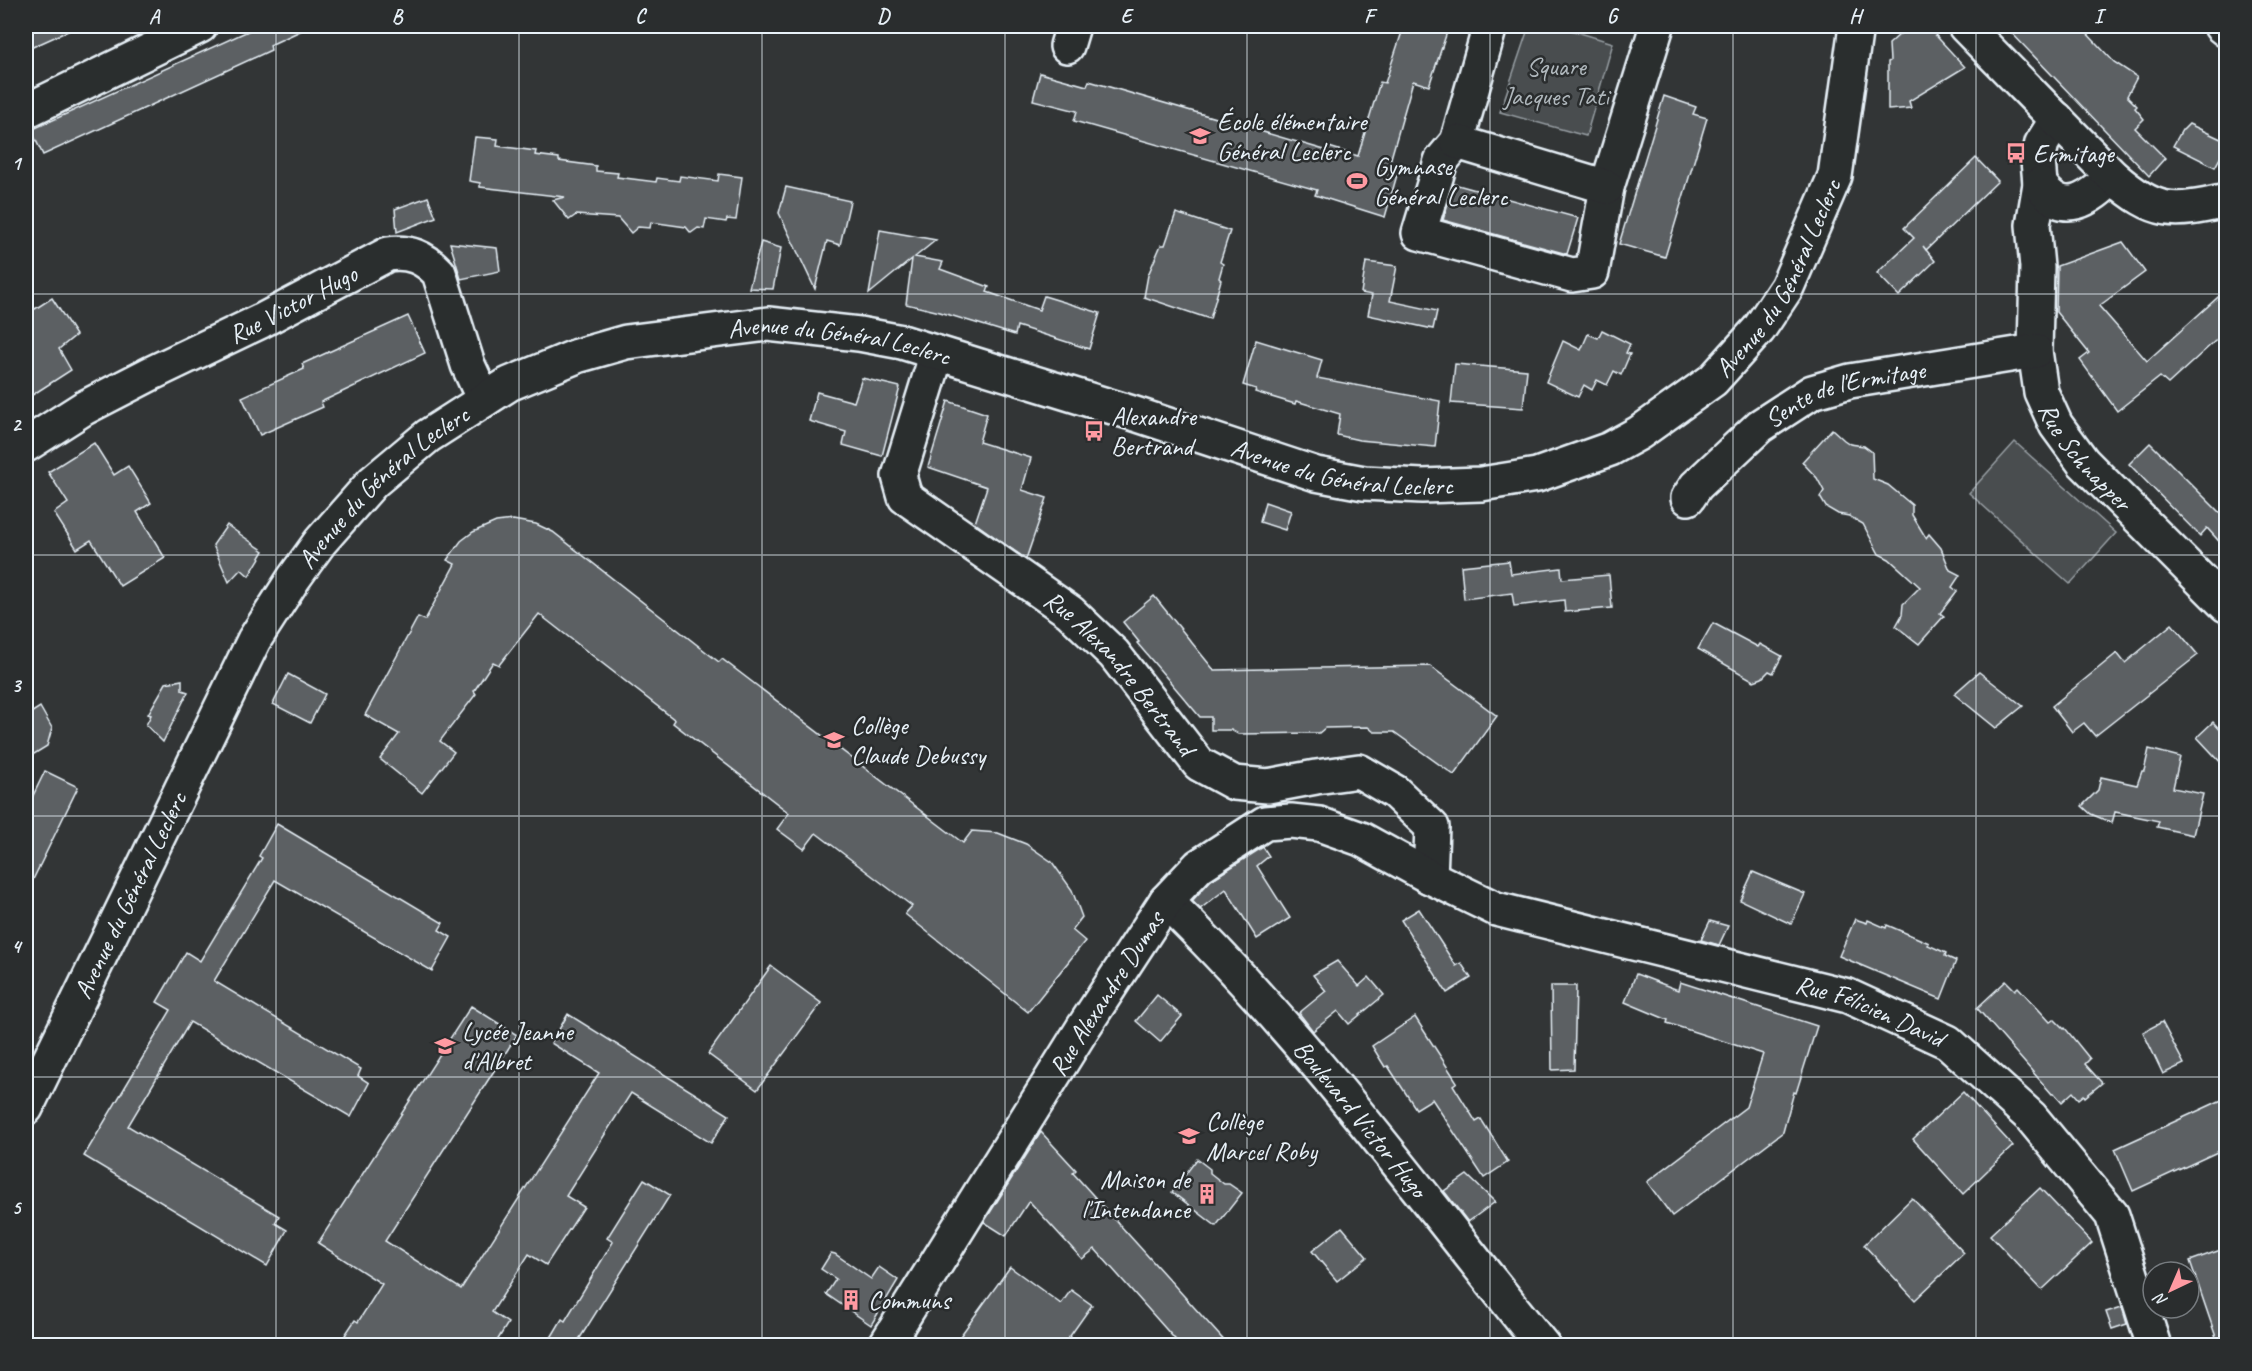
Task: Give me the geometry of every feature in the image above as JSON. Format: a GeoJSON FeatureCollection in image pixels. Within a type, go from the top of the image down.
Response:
{"type":"FeatureCollection","features":[{"type":"Feature","properties":{"kind":"street"},"geometry":{"type":"LineString","coordinates":[[144,54],[160,26]]}},
{"type":"Feature","properties":{"kind":"street"},"geometry":{"type":"LineString","coordinates":[[26,111],[200,26]]}},
{"type":"Feature","properties":{"kind":"street"},"geometry":{"type":"LineString","coordinates":[[1490,26],[1457,142],[1442,161],[1419,233],[1572,276],[1592,272],[1607,188],[1657,26]]}},
{"type":"Feature","properties":{"kind":"street"},"geometry":{"type":"LineString","coordinates":[[1833,26],[1845,112]]}},
{"type":"Feature","properties":{"kind":"street","name":"Avenue du Général Leclerc"},"geometry":{"type":"LineString","coordinates":[[26,1108],[254,640],[294,578],[320,542],[360,495],[380,476],[428,436],[509,384],[577,356],[626,342],[768,324],[859,334],[902,342],[1316,474],[1340,479],[1422,486],[1481,484],[1537,475],[1610,449],[1639,434],[1713,381],[1759,329],[1787,287],[1835,176],[1856,26]]}},
{"type":"Feature","properties":{"kind":"street"},"geometry":{"type":"LineString","coordinates":[[1965,26],[2113,177],[2146,202],[2165,209],[2187,209],[2226,201]]}},
{"type":"Feature","properties":{"kind":"street"},"geometry":{"type":"LineString","coordinates":[[2221,26],[2226,30]]}},
{"type":"Feature","properties":{"kind":"street","name":"Rue Schnapper"},"geometry":{"type":"LineString","coordinates":[[2057,119],[2042,143],[2038,160],[2040,184],[2033,225],[2037,267],[2035,351],[2041,392],[2056,425],[2083,462],[2226,605]]}},
{"type":"Feature","properties":{"kind":"street"},"geometry":{"type":"LineString","coordinates":[[1457,142],[1607,188]]}},
{"type":"Feature","properties":{"kind":"street"},"geometry":{"type":"LineString","coordinates":[[2040,184],[2057,201],[2080,202],[2094,194],[2113,177]]}},
{"type":"Feature","properties":{"kind":"street","name":"Rue Schnapper"},"geometry":{"type":"LineString","coordinates":[[2037,267],[2068,203]]}},
{"type":"Feature","properties":{"kind":"street","name":"Rue Victor Hugo"},"geometry":{"type":"LineString","coordinates":[[26,445],[84,408],[261,321],[388,254],[400,252],[412,254],[429,262],[439,273],[468,365],[484,400]]}},
{"type":"Feature","properties":{"kind":"street","name":"Sente de l'Ermitage"},"geometry":{"type":"LineString","coordinates":[[1688,498],[1696,486],[1760,426],[1812,392],[1850,381],[2035,351]]}},
{"type":"Feature","properties":{"kind":"street","name":"Rue Alexandre Bertrand"},"geometry":{"type":"LineString","coordinates":[[938,353],[899,476],[905,497],[1070,612],[1113,654],[1198,764],[1234,783],[1268,786],[1359,771],[1395,792],[1432,826],[1430,877]]}},
{"type":"Feature","properties":{"kind":"street","name":"Rue Alexandre Dumas"},"geometry":{"type":"LineString","coordinates":[[885,1346],[1083,1028],[1166,901],[1199,866],[1265,823],[1291,822],[1319,825],[1361,839],[1430,877]]}},
{"type":"Feature","properties":{"kind":"street","name":"Rue Félicien David"},"geometry":{"type":"LineString","coordinates":[[1430,877],[1497,909],[1848,996],[1948,1042],[2031,1118],[2112,1215],[2154,1346]]}},
{"type":"Feature","properties":{"kind":"street","name":"Boulevard Victor Hugo"},"geometry":{"type":"LineString","coordinates":[[1166,901],[1272,1015],[1345,1100],[1544,1346]]}},
{"type":"Feature","properties":{"kind":"green space","name":"Square Jacques Tati"},"geometry":{"type":"Polygon","coordinates":[[[1529,26],[1557,26],[1613,43],[1586,136],[1500,112],[1529,26]]]}},
{"type":"Feature","properties":{"kind":"green space"},"geometry":{"type":"Polygon","coordinates":[[[2015,442],[2116,533],[2070,584],[1969,493],[2015,442]]]}},
{"type":"Feature","properties":{"kind":"building"},"geometry":{"type":"Polygon","coordinates":[[[26,26],[79,26],[26,50],[26,26]]]}},
{"type":"Feature","properties":{"kind":"building"},"geometry":{"type":"Polygon","coordinates":[[[259,26],[311,26],[270,45],[271,50],[43,155],[31,130],[259,26]]]}},
{"type":"Feature","properties":{"kind":"building"},"geometry":{"type":"Polygon","coordinates":[[[1404,26],[1449,26],[1429,86],[1413,81],[1389,165],[1399,168],[1385,217],[1315,195],[1317,190],[1074,121],[1077,111],[1033,100],[1040,73],[1087,86],[1089,81],[1328,151],[1329,147],[1358,156],[1380,82],[1385,83],[1404,26]]]}},
{"type":"Feature","properties":{"kind":"building"},"geometry":{"type":"Polygon","coordinates":[[[1909,26],[1927,26],[1965,67],[1909,101],[1911,108],[1888,110],[1889,44],[1909,26]]]}},
{"type":"Feature","properties":{"kind":"building"},"geometry":{"type":"Polygon","coordinates":[[[2005,26],[2080,26],[2114,62],[2137,77],[2127,96],[2137,106],[2135,108],[2144,119],[2135,128],[2165,158],[2149,176],[2005,26]]]}},
{"type":"Feature","properties":{"kind":"building"},"geometry":{"type":"Polygon","coordinates":[[[1664,96],[1696,107],[1693,114],[1707,118],[1665,257],[1619,244],[1664,96]]]}},
{"type":"Feature","properties":{"kind":"building"},"geometry":{"type":"Polygon","coordinates":[[[2189,124],[2225,141],[2223,146],[2226,147],[2215,167],[2173,146],[2182,130],[2189,124]]]}},
{"type":"Feature","properties":{"kind":"building"},"geometry":{"type":"Polygon","coordinates":[[[475,137],[498,139],[497,146],[536,151],[535,155],[559,158],[559,161],[596,166],[596,171],[618,173],[617,177],[656,182],[657,178],[679,181],[680,176],[718,181],[719,174],[742,177],[736,220],[727,219],[726,222],[706,219],[704,229],[698,228],[691,233],[686,227],[651,222],[650,228],[638,227],[631,233],[618,218],[576,215],[569,220],[553,200],[565,197],[480,187],[480,183],[469,181],[475,137]]]}},
{"type":"Feature","properties":{"kind":"building"},"geometry":{"type":"Polygon","coordinates":[[[1976,158],[1998,181],[1926,250],[1935,261],[1899,296],[1877,273],[1914,238],[1904,228],[1976,158]]]}},
{"type":"Feature","properties":{"kind":"building"},"geometry":{"type":"Polygon","coordinates":[[[1454,184],[1578,218],[1567,254],[1443,220],[1454,184]]]}},
{"type":"Feature","properties":{"kind":"building"},"geometry":{"type":"Polygon","coordinates":[[[786,187],[850,201],[840,245],[827,241],[815,289],[779,213],[786,187]]]}},
{"type":"Feature","properties":{"kind":"building"},"geometry":{"type":"Polygon","coordinates":[[[428,197],[436,217],[397,232],[395,209],[428,197]]]}},
{"type":"Feature","properties":{"kind":"building"},"geometry":{"type":"Polygon","coordinates":[[[1176,213],[1230,231],[1220,262],[1223,264],[1219,278],[1221,280],[1210,319],[1144,297],[1148,275],[1161,245],[1165,245],[1176,213]]]}},
{"type":"Feature","properties":{"kind":"building"},"geometry":{"type":"Polygon","coordinates":[[[880,230],[936,240],[915,257],[943,262],[940,269],[989,287],[987,292],[1039,310],[1044,296],[1100,313],[1089,349],[1017,326],[1015,335],[906,304],[912,259],[869,294],[880,230]]]}},
{"type":"Feature","properties":{"kind":"building"},"geometry":{"type":"Polygon","coordinates":[[[761,242],[781,248],[773,289],[749,288],[761,242]]]}},
{"type":"Feature","properties":{"kind":"building"},"geometry":{"type":"Polygon","coordinates":[[[2123,242],[2145,272],[2099,306],[2147,361],[2226,290],[2226,331],[2168,384],[2160,377],[2117,411],[2080,360],[2089,353],[2056,312],[2057,266],[2123,242]]]}},
{"type":"Feature","properties":{"kind":"building"},"geometry":{"type":"Polygon","coordinates":[[[450,243],[497,248],[500,271],[461,279],[450,243]]]}},
{"type":"Feature","properties":{"kind":"building"},"geometry":{"type":"Polygon","coordinates":[[[1366,262],[1397,266],[1390,301],[1437,311],[1433,329],[1368,315],[1372,295],[1361,293],[1366,262]]]}},
{"type":"Feature","properties":{"kind":"building"},"geometry":{"type":"Polygon","coordinates":[[[52,298],[76,335],[59,349],[71,370],[26,399],[26,301],[35,309],[52,298]]]}},
{"type":"Feature","properties":{"kind":"building"},"geometry":{"type":"Polygon","coordinates":[[[408,316],[425,353],[321,402],[323,407],[260,435],[242,397],[304,369],[302,364],[408,316]]]}},
{"type":"Feature","properties":{"kind":"building"},"geometry":{"type":"Polygon","coordinates":[[[1602,330],[1630,344],[1626,353],[1630,354],[1621,375],[1614,371],[1607,385],[1597,380],[1592,390],[1584,385],[1578,397],[1546,382],[1563,341],[1581,350],[1588,334],[1598,338],[1602,330]]]}},
{"type":"Feature","properties":{"kind":"building"},"geometry":{"type":"Polygon","coordinates":[[[1256,340],[1322,360],[1317,378],[1440,401],[1435,447],[1359,440],[1337,435],[1340,414],[1296,401],[1295,404],[1255,392],[1256,389],[1243,385],[1256,340]]]}},
{"type":"Feature","properties":{"kind":"building"},"geometry":{"type":"Polygon","coordinates":[[[1455,364],[1527,370],[1523,408],[1451,403],[1455,364]]]}},
{"type":"Feature","properties":{"kind":"building"},"geometry":{"type":"Polygon","coordinates":[[[862,378],[900,387],[882,456],[843,445],[846,432],[809,421],[817,392],[854,402],[862,378]]]}},
{"type":"Feature","properties":{"kind":"building"},"geometry":{"type":"Polygon","coordinates":[[[948,401],[987,414],[979,442],[1031,458],[1022,490],[1047,498],[1026,559],[975,523],[987,487],[928,467],[948,401]]]}},
{"type":"Feature","properties":{"kind":"building"},"geometry":{"type":"Polygon","coordinates":[[[1832,429],[1850,444],[1864,446],[1872,452],[1873,479],[1888,485],[1912,505],[1912,515],[1926,538],[1929,534],[1941,548],[1950,570],[1960,575],[1952,587],[1957,591],[1940,613],[1944,616],[1919,644],[1896,626],[1902,615],[1903,604],[1920,587],[1889,559],[1879,554],[1863,524],[1826,507],[1820,497],[1824,491],[1817,478],[1802,462],[1832,429]]]}},
{"type":"Feature","properties":{"kind":"building"},"geometry":{"type":"Polygon","coordinates":[[[94,443],[114,475],[128,466],[151,503],[137,512],[165,558],[120,586],[91,540],[77,549],[54,513],[68,503],[48,472],[94,443]]]}},
{"type":"Feature","properties":{"kind":"building"},"geometry":{"type":"Polygon","coordinates":[[[2150,443],[2226,519],[2226,549],[2207,528],[2200,536],[2129,464],[2150,443]]]}},
{"type":"Feature","properties":{"kind":"building"},"geometry":{"type":"Polygon","coordinates":[[[1265,502],[1291,511],[1285,530],[1260,522],[1265,502]]]}},
{"type":"Feature","properties":{"kind":"building"},"geometry":{"type":"Polygon","coordinates":[[[513,520],[536,524],[553,532],[719,662],[722,659],[963,843],[972,831],[998,833],[1026,844],[1052,862],[1072,890],[1082,917],[1072,930],[1085,941],[1028,1012],[905,914],[912,906],[816,833],[804,849],[777,829],[789,813],[673,723],[675,720],[539,614],[499,665],[493,662],[474,691],[476,694],[440,741],[454,752],[422,793],[380,759],[399,734],[365,715],[418,617],[425,620],[455,564],[447,560],[461,541],[473,532],[496,522],[513,520]]]}},
{"type":"Feature","properties":{"kind":"building"},"geometry":{"type":"Polygon","coordinates":[[[227,525],[264,551],[249,576],[241,569],[229,582],[213,545],[227,525]]]}},
{"type":"Feature","properties":{"kind":"building"},"geometry":{"type":"Polygon","coordinates":[[[1509,561],[1511,574],[1561,568],[1562,579],[1609,575],[1612,608],[1565,612],[1564,600],[1514,606],[1512,593],[1464,599],[1461,566],[1509,561]]]}},
{"type":"Feature","properties":{"kind":"building"},"geometry":{"type":"Polygon","coordinates":[[[1154,596],[1214,670],[1430,666],[1497,716],[1454,775],[1394,732],[1374,732],[1368,727],[1325,728],[1319,733],[1238,734],[1231,730],[1211,730],[1211,717],[1200,717],[1137,643],[1139,642],[1123,622],[1154,596]]]}},
{"type":"Feature","properties":{"kind":"building"},"geometry":{"type":"Polygon","coordinates":[[[1713,623],[1758,647],[1760,644],[1782,656],[1773,673],[1769,671],[1762,678],[1754,681],[1698,649],[1713,623]]]}},
{"type":"Feature","properties":{"kind":"building"},"geometry":{"type":"Polygon","coordinates":[[[2172,624],[2198,655],[2095,736],[2084,723],[2072,732],[2052,706],[2117,653],[2125,663],[2172,624]]]}},
{"type":"Feature","properties":{"kind":"building"},"geometry":{"type":"Polygon","coordinates":[[[1979,672],[2023,706],[1996,728],[1954,694],[1979,672]]]}},
{"type":"Feature","properties":{"kind":"building"},"geometry":{"type":"Polygon","coordinates":[[[288,674],[325,694],[310,723],[273,704],[288,674]]]}},
{"type":"Feature","properties":{"kind":"building"},"geometry":{"type":"Polygon","coordinates":[[[182,680],[182,690],[188,692],[163,742],[146,725],[151,715],[148,714],[166,683],[182,680]]]}},
{"type":"Feature","properties":{"kind":"building"},"geometry":{"type":"Polygon","coordinates":[[[40,707],[52,728],[47,746],[26,759],[26,716],[40,707]]]}},
{"type":"Feature","properties":{"kind":"building"},"geometry":{"type":"Polygon","coordinates":[[[2213,722],[2226,736],[2226,768],[2197,737],[2213,722]]]}},
{"type":"Feature","properties":{"kind":"building"},"geometry":{"type":"Polygon","coordinates":[[[2149,749],[2180,757],[2173,788],[2203,794],[2193,835],[2157,827],[2159,821],[2115,812],[2112,823],[2091,814],[2082,806],[2098,790],[2101,777],[2137,785],[2144,771],[2149,749]]]}},
{"type":"Feature","properties":{"kind":"building"},"geometry":{"type":"Polygon","coordinates":[[[45,771],[78,787],[26,894],[26,810],[45,771]]]}},
{"type":"Feature","properties":{"kind":"building"},"geometry":{"type":"Polygon","coordinates":[[[277,824],[443,923],[439,930],[451,937],[432,971],[275,880],[214,981],[361,1069],[358,1076],[369,1083],[351,1117],[190,1022],[128,1126],[279,1216],[275,1223],[287,1230],[267,1266],[84,1156],[171,1010],[157,1002],[186,952],[200,961],[262,858],[259,856],[277,824]]]}},
{"type":"Feature","properties":{"kind":"building"},"geometry":{"type":"Polygon","coordinates":[[[1263,847],[1269,856],[1257,866],[1290,918],[1257,939],[1226,889],[1200,909],[1192,901],[1211,880],[1263,847]]]}},
{"type":"Feature","properties":{"kind":"building"},"geometry":{"type":"Polygon","coordinates":[[[1753,872],[1805,894],[1791,924],[1740,900],[1753,872]]]}},
{"type":"Feature","properties":{"kind":"building"},"geometry":{"type":"Polygon","coordinates":[[[1419,909],[1456,966],[1461,963],[1471,978],[1447,993],[1401,920],[1419,909]]]}},
{"type":"Feature","properties":{"kind":"building"},"geometry":{"type":"Polygon","coordinates":[[[1855,919],[1867,923],[1868,920],[1886,928],[1887,925],[1929,943],[1928,945],[1946,953],[1945,956],[1956,961],[1941,999],[1839,956],[1855,919]]]}},
{"type":"Feature","properties":{"kind":"building"},"geometry":{"type":"Polygon","coordinates":[[[1710,921],[1728,926],[1719,945],[1701,940],[1710,921]]]}},
{"type":"Feature","properties":{"kind":"building"},"geometry":{"type":"Polygon","coordinates":[[[1337,961],[1359,986],[1369,977],[1384,995],[1349,1024],[1338,1011],[1313,1031],[1299,1013],[1326,991],[1313,975],[1337,961]]]}},
{"type":"Feature","properties":{"kind":"building"},"geometry":{"type":"Polygon","coordinates":[[[771,966],[821,1003],[757,1090],[708,1054],[771,966]]]}},
{"type":"Feature","properties":{"kind":"building"},"geometry":{"type":"Polygon","coordinates":[[[1636,974],[1678,990],[1680,982],[1817,1026],[1783,1132],[1672,1216],[1647,1182],[1746,1107],[1763,1054],[1667,1023],[1668,1020],[1625,1002],[1636,974]]]}},
{"type":"Feature","properties":{"kind":"building"},"geometry":{"type":"Polygon","coordinates":[[[2006,981],[2015,990],[2018,987],[2050,1022],[2054,1019],[2065,1028],[2090,1059],[2085,1064],[2102,1083],[2085,1097],[2084,1095],[2079,1099],[2073,1092],[2062,1102],[2054,1093],[2052,1094],[1977,1008],[2006,981]]]}},
{"type":"Feature","properties":{"kind":"building"},"geometry":{"type":"Polygon","coordinates":[[[1551,986],[1576,986],[1574,1069],[1552,1070],[1551,986]]]}},
{"type":"Feature","properties":{"kind":"building"},"geometry":{"type":"Polygon","coordinates":[[[1157,995],[1182,1016],[1160,1042],[1136,1021],[1157,995]]]}},
{"type":"Feature","properties":{"kind":"building"},"geometry":{"type":"Polygon","coordinates":[[[471,1006],[517,1035],[385,1241],[461,1289],[599,1073],[551,1043],[568,1014],[729,1115],[711,1143],[631,1093],[566,1196],[584,1207],[546,1265],[529,1254],[492,1312],[508,1323],[494,1346],[361,1346],[345,1335],[355,1320],[358,1322],[382,1284],[318,1243],[471,1006]]]}},
{"type":"Feature","properties":{"kind":"building"},"geometry":{"type":"Polygon","coordinates":[[[1415,1017],[1457,1082],[1453,1085],[1476,1122],[1481,1119],[1508,1162],[1484,1178],[1432,1099],[1416,1109],[1372,1046],[1415,1017]]]}},
{"type":"Feature","properties":{"kind":"building"},"geometry":{"type":"Polygon","coordinates":[[[2162,1022],[2184,1064],[2163,1074],[2143,1032],[2162,1022]]]}},
{"type":"Feature","properties":{"kind":"building"},"geometry":{"type":"Polygon","coordinates":[[[1963,1092],[2013,1146],[1963,1194],[1913,1139],[1963,1092]]]}},
{"type":"Feature","properties":{"kind":"building"},"geometry":{"type":"Polygon","coordinates":[[[2226,1098],[2226,1148],[2133,1191],[2115,1149],[2226,1098]]]}},
{"type":"Feature","properties":{"kind":"building"},"geometry":{"type":"Polygon","coordinates":[[[1041,1132],[1076,1170],[1073,1173],[1229,1346],[1181,1346],[1095,1249],[1082,1259],[1029,1201],[1006,1236],[984,1222],[1041,1132]]]}},
{"type":"Feature","properties":{"kind":"building","name":"Maison de l'Intendance"},"geometry":{"type":"Polygon","coordinates":[[[1197,1159],[1224,1184],[1229,1184],[1242,1193],[1216,1226],[1172,1192],[1197,1159]]]}},
{"type":"Feature","properties":{"kind":"building"},"geometry":{"type":"Polygon","coordinates":[[[1467,1175],[1495,1202],[1468,1222],[1444,1191],[1467,1175]]]}},
{"type":"Feature","properties":{"kind":"building"},"geometry":{"type":"Polygon","coordinates":[[[644,1179],[670,1195],[575,1346],[546,1346],[562,1319],[565,1321],[613,1242],[607,1238],[644,1179]]]}},
{"type":"Feature","properties":{"kind":"building"},"geometry":{"type":"Polygon","coordinates":[[[2040,1188],[2092,1243],[2042,1290],[1990,1235],[2040,1188]]]}},
{"type":"Feature","properties":{"kind":"building"},"geometry":{"type":"Polygon","coordinates":[[[1912,1198],[1964,1253],[1915,1300],[1864,1245],[1912,1198]]]}},
{"type":"Feature","properties":{"kind":"building"},"geometry":{"type":"Polygon","coordinates":[[[1342,1227],[1367,1257],[1337,1281],[1312,1251],[1342,1227]]]}},
{"type":"Feature","properties":{"kind":"building"},"geometry":{"type":"Polygon","coordinates":[[[2226,1248],[2226,1346],[2219,1346],[2201,1293],[2201,1260],[2193,1260],[2226,1248]]]}},
{"type":"Feature","properties":{"kind":"building"},"geometry":{"type":"Polygon","coordinates":[[[831,1253],[871,1279],[879,1267],[898,1280],[871,1325],[826,1294],[836,1279],[821,1269],[831,1253]]]}},
{"type":"Feature","properties":{"kind":"building"},"geometry":{"type":"Polygon","coordinates":[[[1010,1267],[1061,1304],[1071,1290],[1092,1305],[1063,1346],[953,1346],[1010,1267]]]}},
{"type":"Feature","properties":{"kind":"building"},"geometry":{"type":"Polygon","coordinates":[[[2122,1307],[2127,1324],[2112,1329],[2106,1312],[2122,1307]]]}},
{"type":"Feature","properties":{"kind":"place","name":"École élémentaire Général Leclerc"},"geometry":{"type":"Point","coordinates":[1200,136]}},
{"type":"Feature","properties":{"kind":"place","name":"Ermitage"},"geometry":{"type":"Point","coordinates":[2016,153]}},
{"type":"Feature","properties":{"kind":"place","name":"Gymnase Général Leclerc"},"geometry":{"type":"Point","coordinates":[1357,181]}},
{"type":"Feature","properties":{"kind":"place","name":"Alexandre Bertrand"},"geometry":{"type":"Point","coordinates":[1094,431]}},
{"type":"Feature","properties":{"kind":"place","name":"Collège Claude Debussy"},"geometry":{"type":"Point","coordinates":[834,740]}},
{"type":"Feature","properties":{"kind":"place","name":"Lycée Jeanne d'Albret"},"geometry":{"type":"Point","coordinates":[445,1046]}},
{"type":"Feature","properties":{"kind":"place","name":"Collège Marcel Roby"},"geometry":{"type":"Point","coordinates":[1189,1136]}},
{"type":"Feature","properties":{"kind":"place","name":"Maison de l'Intendance"},"geometry":{"type":"Point","coordinates":[1207,1194]}},
{"type":"Feature","properties":{"kind":"place","name":"Communs"},"geometry":{"type":"Point","coordinates":[851,1300]}}]}
